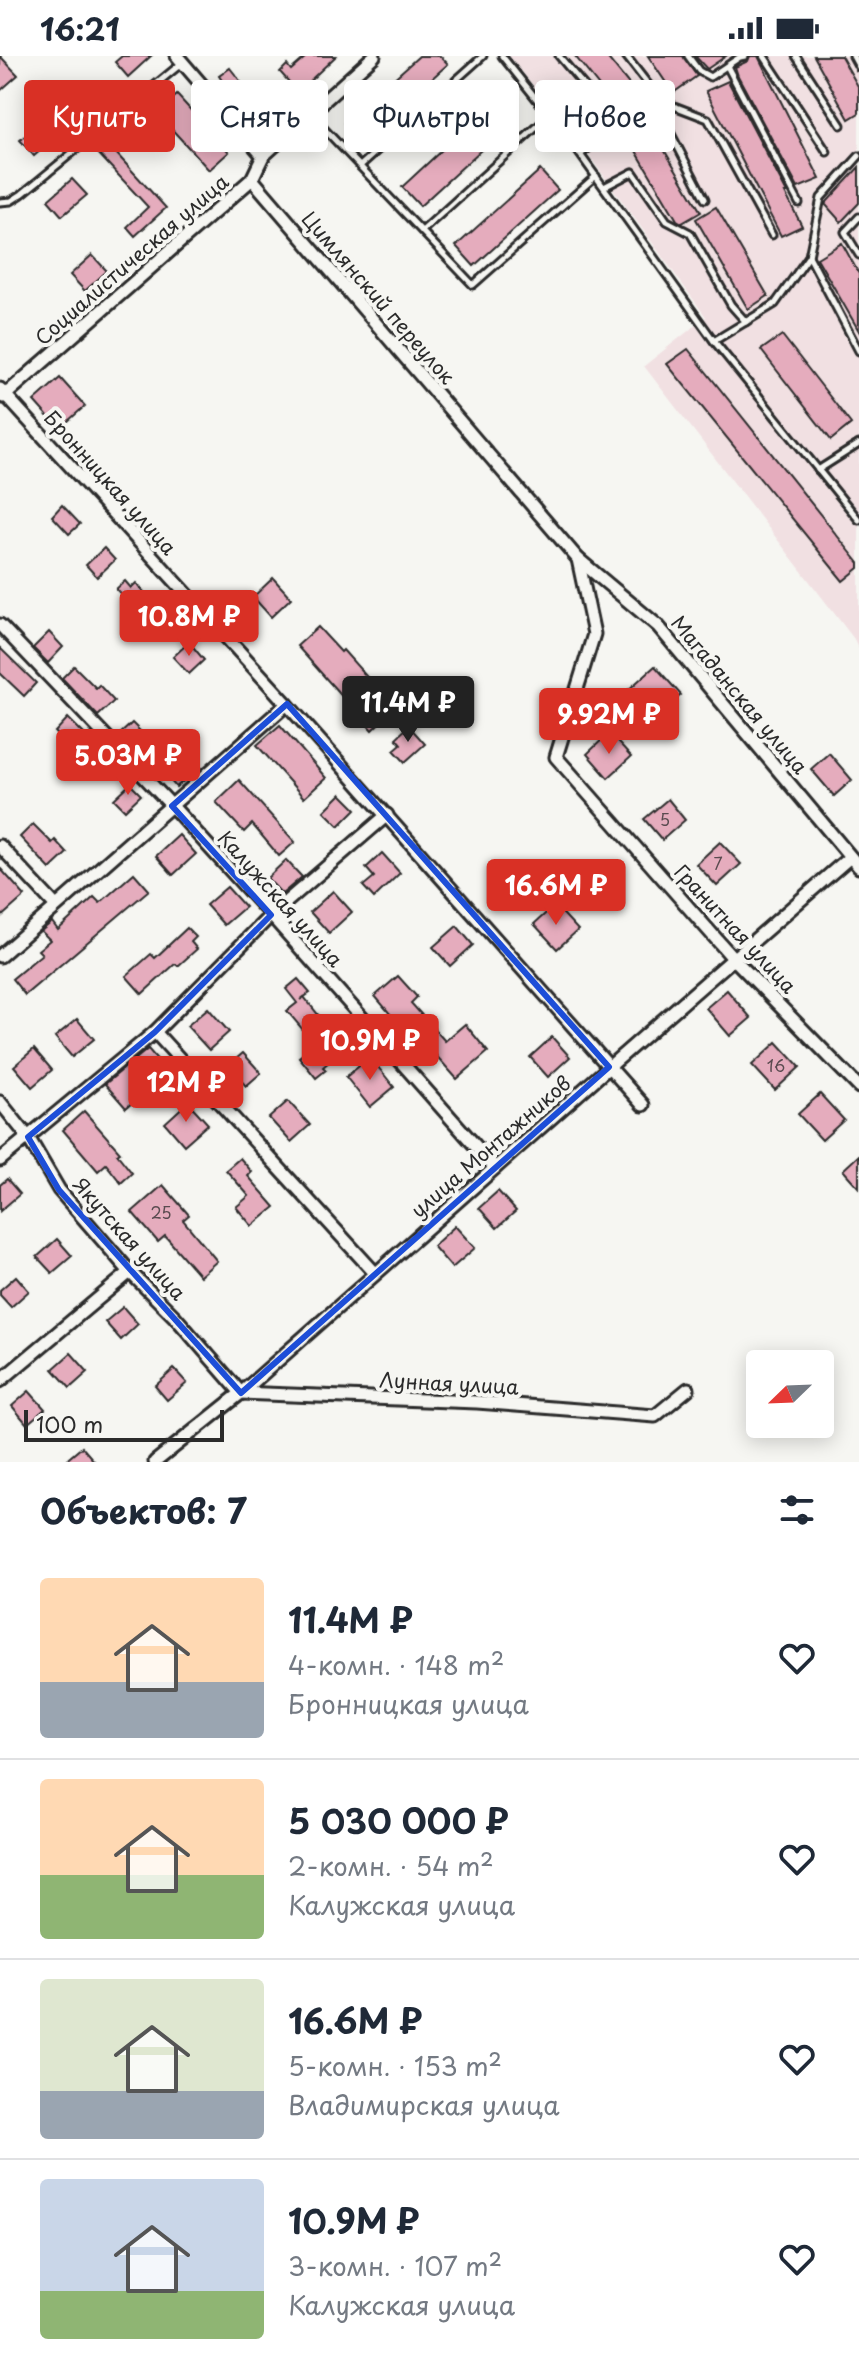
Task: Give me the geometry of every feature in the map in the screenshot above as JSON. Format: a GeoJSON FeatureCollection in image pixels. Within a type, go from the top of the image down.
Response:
{"type":"FeatureCollection","features":[{"type":"Feature","properties":{"kind":"street"},"geometry":{"type":"LineString","coordinates":[[328,96],[374,56]]}},
{"type":"Feature","properties":{"kind":"street"},"geometry":{"type":"LineString","coordinates":[[180,59],[263,156]]}},
{"type":"Feature","properties":{"kind":"street"},"geometry":{"type":"LineString","coordinates":[[252,179],[267,152]]}},
{"type":"Feature","properties":{"kind":"street","name":"Социалистическая улица"},"geometry":{"type":"LineString","coordinates":[[2,394],[252,179]]}},
{"type":"Feature","properties":{"kind":"street","name":"Цимлянский переулок"},"geometry":{"type":"LineString","coordinates":[[252,179],[578,559]]}},
{"type":"Feature","properties":{"kind":"street","name":"Бронницкая улица"},"geometry":{"type":"LineString","coordinates":[[2,394],[287,704],[643,1105]]}},
{"type":"Feature","properties":{"kind":"street","name":"Гранитная улица"},"geometry":{"type":"LineString","coordinates":[[578,559],[594,634],[556,757],[733,958],[859,1087]]}},
{"type":"Feature","properties":{"kind":"street","name":"Магаданская улица"},"geometry":{"type":"LineString","coordinates":[[578,559],[658,626],[859,867]]}},
{"type":"Feature","properties":{"kind":"street","name":"Калужская улица"},"geometry":{"type":"LineString","coordinates":[[0,625],[172,806],[495,1168]]}},
{"type":"Feature","properties":{"kind":"street"},"geometry":{"type":"LineString","coordinates":[[0,956],[287,704]]}},
{"type":"Feature","properties":{"kind":"street"},"geometry":{"type":"LineString","coordinates":[[0,1160],[155,1032],[271,915],[387,815]]}},
{"type":"Feature","properties":{"kind":"street"},"geometry":{"type":"LineString","coordinates":[[0,846],[56,906]]}},
{"type":"Feature","properties":{"kind":"street","name":"улица Монтажников"},"geometry":{"type":"LineString","coordinates":[[155,1462],[241,1393],[850,857]]}},
{"type":"Feature","properties":{"kind":"street"},"geometry":{"type":"LineString","coordinates":[[155,1032],[375,1273]]}},
{"type":"Feature","properties":{"kind":"street","name":"Якутская улица"},"geometry":{"type":"LineString","coordinates":[[0,1102],[28,1137],[59,1190],[241,1393]]}},
{"type":"Feature","properties":{"kind":"street"},"geometry":{"type":"LineString","coordinates":[[0,1381],[130,1272]]}},
{"type":"Feature","properties":{"kind":"street","name":"Лунная улица"},"geometry":{"type":"LineString","coordinates":[[241,1393],[477,1402],[655,1416],[688,1389]]}},
{"type":"Feature","properties":{"kind":"lane"},"geometry":{"type":"LineString","coordinates":[[360,166],[483,56]]}},
{"type":"Feature","properties":{"kind":"lane"},"geometry":{"type":"LineString","coordinates":[[502,56],[535,97]]}},
{"type":"Feature","properties":{"kind":"lane"},"geometry":{"type":"LineString","coordinates":[[559,56],[617,125],[581,154],[714,341],[859,520]]}},
{"type":"Feature","properties":{"kind":"lane"},"geometry":{"type":"LineString","coordinates":[[626,56],[645,80]]}},
{"type":"Feature","properties":{"kind":"lane"},"geometry":{"type":"LineString","coordinates":[[688,56],[699,71],[710,77],[741,56]]}},
{"type":"Feature","properties":{"kind":"lane"},"geometry":{"type":"LineString","coordinates":[[764,56],[827,152]]}},
{"type":"Feature","properties":{"kind":"lane"},"geometry":{"type":"LineString","coordinates":[[796,56],[841,125]]}},
{"type":"Feature","properties":{"kind":"lane"},"geometry":{"type":"LineString","coordinates":[[853,56],[859,67]]}},
{"type":"Feature","properties":{"kind":"lane"},"geometry":{"type":"LineString","coordinates":[[0,202],[11,201],[22,194],[180,59]]}},
{"type":"Feature","properties":{"kind":"lane"},"geometry":{"type":"LineString","coordinates":[[727,66],[799,203]]}},
{"type":"Feature","properties":{"kind":"lane"},"geometry":{"type":"LineString","coordinates":[[675,106],[708,119],[772,235]]}},
{"type":"Feature","properties":{"kind":"lane"},"geometry":{"type":"LineString","coordinates":[[422,231],[535,129]]}},
{"type":"Feature","properties":{"kind":"lane"},"geometry":{"type":"LineString","coordinates":[[328,133],[473,285],[596,176]]}},
{"type":"Feature","properties":{"kind":"lane"},"geometry":{"type":"LineString","coordinates":[[675,141],[705,199]]}},
{"type":"Feature","properties":{"kind":"lane"},"geometry":{"type":"LineString","coordinates":[[714,341],[775,304],[809,256],[821,198],[859,156]]}},
{"type":"Feature","properties":{"kind":"lane"},"geometry":{"type":"LineString","coordinates":[[604,187],[633,172],[667,221],[690,233],[731,305],[746,322]]}},
{"type":"Feature","properties":{"kind":"lane"},"geometry":{"type":"LineString","coordinates":[[859,217],[845,232],[859,255]]}},
{"type":"Feature","properties":{"kind":"lane"},"geometry":{"type":"LineString","coordinates":[[809,256],[859,351]]}},
{"type":"Feature","properties":{"kind":"lane"},"geometry":{"type":"LineString","coordinates":[[818,470],[859,444]]}},
{"type":"Feature","properties":{"kind":"highlighted area"},"geometry":{"type":"Polygon","coordinates":[[[287,704],[609,1067],[241,1393],[59,1190],[28,1137],[155,1032],[271,915],[172,806],[287,704]]]}},
{"type":"Feature","properties":{"kind":"shaded area"},"geometry":{"type":"Polygon","coordinates":[[[509,56],[859,56],[859,649],[644,366],[706,317],[586,152],[675,152],[675,80],[535,80],[535,88],[509,56]]]}},
{"type":"Feature","properties":{"kind":"building"},"geometry":{"type":"Polygon","coordinates":[[[0,56],[18,75],[0,91],[0,56]]]}},
{"type":"Feature","properties":{"kind":"building"},"geometry":{"type":"Polygon","coordinates":[[[122,56],[151,56],[128,77],[115,62],[122,56]]]}},
{"type":"Feature","properties":{"kind":"building"},"geometry":{"type":"Polygon","coordinates":[[[307,56],[336,56],[311,80],[287,80],[280,72],[287,65],[291,70],[307,56]]]}},
{"type":"Feature","properties":{"kind":"building"},"geometry":{"type":"Polygon","coordinates":[[[419,56],[440,56],[448,64],[430,80],[392,80],[419,56]]]}},
{"type":"Feature","properties":{"kind":"building"},"geometry":{"type":"Polygon","coordinates":[[[575,56],[606,56],[626,80],[594,80],[575,56]]]}},
{"type":"Feature","properties":{"kind":"building"},"geometry":{"type":"Polygon","coordinates":[[[648,56],[683,56],[697,76],[675,92],[675,80],[664,80],[648,56]]]}},
{"type":"Feature","properties":{"kind":"building"},"geometry":{"type":"Polygon","coordinates":[[[695,56],[726,56],[707,69],[695,56]]]}},
{"type":"Feature","properties":{"kind":"building"},"geometry":{"type":"Polygon","coordinates":[[[750,56],[758,56],[820,179],[798,188],[738,76],[735,67],[748,61],[750,56]]]}},
{"type":"Feature","properties":{"kind":"building"},"geometry":{"type":"Polygon","coordinates":[[[814,56],[841,56],[859,88],[859,113],[849,119],[814,56]]]}},
{"type":"Feature","properties":{"kind":"building"},"geometry":{"type":"Polygon","coordinates":[[[230,68],[239,80],[222,80],[219,76],[230,68]]]}},
{"type":"Feature","properties":{"kind":"building"},"geometry":{"type":"Polygon","coordinates":[[[728,81],[802,226],[781,236],[706,91],[728,81]]]}},
{"type":"Feature","properties":{"kind":"building"},"geometry":{"type":"Polygon","coordinates":[[[177,95],[191,110],[191,150],[175,133],[177,95]]]}},
{"type":"Feature","properties":{"kind":"building"},"geometry":{"type":"Polygon","coordinates":[[[97,152],[115,152],[166,208],[135,236],[127,227],[148,207],[97,152]]]}},
{"type":"Feature","properties":{"kind":"building"},"geometry":{"type":"Polygon","coordinates":[[[193,152],[229,152],[209,170],[193,152]]]}},
{"type":"Feature","properties":{"kind":"building"},"geometry":{"type":"Polygon","coordinates":[[[440,152],[479,152],[420,206],[402,187],[440,152]]]}},
{"type":"Feature","properties":{"kind":"building"},"geometry":{"type":"Polygon","coordinates":[[[637,152],[665,152],[701,212],[682,223],[677,220],[637,152]]]}},
{"type":"Feature","properties":{"kind":"building"},"geometry":{"type":"Polygon","coordinates":[[[859,167],[859,203],[841,222],[825,204],[859,167]]]}},
{"type":"Feature","properties":{"kind":"building"},"geometry":{"type":"Polygon","coordinates":[[[540,170],[558,190],[474,266],[456,246],[540,170]]]}},
{"type":"Feature","properties":{"kind":"building"},"geometry":{"type":"Polygon","coordinates":[[[72,179],[87,195],[62,216],[48,200],[72,179]]]}},
{"type":"Feature","properties":{"kind":"building"},"geometry":{"type":"Polygon","coordinates":[[[716,207],[768,296],[748,309],[696,219],[716,207]]]}},
{"type":"Feature","properties":{"kind":"building"},"geometry":{"type":"Polygon","coordinates":[[[842,243],[859,274],[859,331],[817,258],[842,243]]]}},
{"type":"Feature","properties":{"kind":"building"},"geometry":{"type":"Polygon","coordinates":[[[92,255],[107,271],[85,291],[70,275],[92,255]]]}},
{"type":"Feature","properties":{"kind":"building"},"geometry":{"type":"Polygon","coordinates":[[[782,335],[851,424],[831,440],[761,350],[782,335]]]}},
{"type":"Feature","properties":{"kind":"building"},"geometry":{"type":"Polygon","coordinates":[[[688,349],[859,563],[859,568],[843,581],[667,364],[688,349]]]}},
{"type":"Feature","properties":{"kind":"building"},"geometry":{"type":"Polygon","coordinates":[[[60,378],[85,406],[59,429],[34,401],[60,378]]]}},
{"type":"Feature","properties":{"kind":"building"},"geometry":{"type":"Polygon","coordinates":[[[62,505],[80,524],[69,534],[52,516],[62,505]]]}},
{"type":"Feature","properties":{"kind":"building"},"geometry":{"type":"Polygon","coordinates":[[[104,548],[115,560],[97,577],[86,565],[104,548]]]}},
{"type":"Feature","properties":{"kind":"building"},"geometry":{"type":"Polygon","coordinates":[[[273,578],[291,598],[271,617],[253,597],[273,578]]]}},
{"type":"Feature","properties":{"kind":"building"},"geometry":{"type":"Polygon","coordinates":[[[125,581],[131,588],[136,583],[166,617],[148,633],[133,617],[138,613],[116,589],[125,581]]]}},
{"type":"Feature","properties":{"kind":"building"},"geometry":{"type":"Polygon","coordinates":[[[318,627],[367,677],[364,679],[392,711],[372,730],[297,646],[318,627]]]}},
{"type":"Feature","properties":{"kind":"building"},"geometry":{"type":"Polygon","coordinates":[[[49,632],[63,647],[48,663],[33,648],[49,632]]]}},
{"type":"Feature","properties":{"kind":"building"},"geometry":{"type":"Polygon","coordinates":[[[189,642],[204,660],[189,674],[173,657],[189,642]]]}},
{"type":"Feature","properties":{"kind":"building"},"geometry":{"type":"Polygon","coordinates":[[[0,648],[36,683],[24,696],[0,673],[0,648]]]}},
{"type":"Feature","properties":{"kind":"building"},"geometry":{"type":"Polygon","coordinates":[[[74,666],[114,701],[98,716],[62,678],[74,666]]]}},
{"type":"Feature","properties":{"kind":"building"},"geometry":{"type":"Polygon","coordinates":[[[655,666],[681,695],[662,712],[657,707],[649,714],[628,690],[655,666]]]}},
{"type":"Feature","properties":{"kind":"building"},"geometry":{"type":"Polygon","coordinates":[[[68,718],[103,753],[86,770],[55,732],[68,718]]]}},
{"type":"Feature","properties":{"kind":"building"},"geometry":{"type":"Polygon","coordinates":[[[132,723],[143,734],[129,747],[118,736],[132,723]]]}},
{"type":"Feature","properties":{"kind":"building"},"geometry":{"type":"Polygon","coordinates":[[[280,725],[326,778],[304,798],[257,745],[280,725]]]}},
{"type":"Feature","properties":{"kind":"building"},"geometry":{"type":"Polygon","coordinates":[[[409,726],[425,744],[405,762],[394,750],[401,744],[396,738],[409,726]]]}},
{"type":"Feature","properties":{"kind":"building"},"geometry":{"type":"Polygon","coordinates":[[[609,733],[631,757],[608,778],[587,754],[609,733]]]}},
{"type":"Feature","properties":{"kind":"building"},"geometry":{"type":"Polygon","coordinates":[[[160,750],[179,770],[184,766],[191,775],[176,787],[163,772],[158,777],[145,764],[160,750]]]}},
{"type":"Feature","properties":{"kind":"building"},"geometry":{"type":"Polygon","coordinates":[[[829,753],[852,780],[834,796],[811,769],[829,753]]]}},
{"type":"Feature","properties":{"kind":"building"},"geometry":{"type":"Polygon","coordinates":[[[239,780],[295,842],[279,856],[252,824],[244,832],[216,802],[239,780]]]}},
{"type":"Feature","properties":{"kind":"building"},"geometry":{"type":"Polygon","coordinates":[[[130,784],[141,795],[125,810],[114,799],[130,784]]]}},
{"type":"Feature","properties":{"kind":"building"},"geometry":{"type":"Polygon","coordinates":[[[341,794],[356,809],[339,826],[324,811],[341,794]]]}},
{"type":"Feature","properties":{"kind":"building"},"geometry":{"type":"Polygon","coordinates":[[[668,799],[685,820],[662,840],[644,819],[668,799]]]}},
{"type":"Feature","properties":{"kind":"building"},"geometry":{"type":"Polygon","coordinates":[[[33,824],[67,853],[50,869],[20,837],[33,824]]]}},
{"type":"Feature","properties":{"kind":"building"},"geometry":{"type":"Polygon","coordinates":[[[179,835],[196,854],[173,875],[156,856],[179,835]]]}},
{"type":"Feature","properties":{"kind":"building"},"geometry":{"type":"Polygon","coordinates":[[[720,842],[741,864],[717,886],[696,864],[720,842]]]}},
{"type":"Feature","properties":{"kind":"building"},"geometry":{"type":"Polygon","coordinates":[[[382,853],[400,873],[374,898],[363,886],[374,877],[366,868],[382,853]]]}},
{"type":"Feature","properties":{"kind":"building"},"geometry":{"type":"Polygon","coordinates":[[[286,860],[302,877],[282,894],[267,878],[286,860]]]}},
{"type":"Feature","properties":{"kind":"building"},"geometry":{"type":"Polygon","coordinates":[[[0,868],[25,896],[0,918],[0,868]]]}},
{"type":"Feature","properties":{"kind":"building"},"geometry":{"type":"Polygon","coordinates":[[[134,873],[149,890],[25,995],[12,979],[42,954],[38,950],[50,940],[41,931],[52,922],[58,930],[94,897],[100,903],[134,873]]]}},
{"type":"Feature","properties":{"kind":"building"},"geometry":{"type":"Polygon","coordinates":[[[227,887],[245,907],[224,925],[206,905],[227,887]]]}},
{"type":"Feature","properties":{"kind":"building"},"geometry":{"type":"Polygon","coordinates":[[[333,891],[352,912],[329,933],[310,912],[333,891]]]}},
{"type":"Feature","properties":{"kind":"building"},"geometry":{"type":"Polygon","coordinates":[[[555,905],[578,930],[557,949],[534,924],[555,905]]]}},
{"type":"Feature","properties":{"kind":"building"},"geometry":{"type":"Polygon","coordinates":[[[457,926],[473,945],[450,966],[433,947],[457,926]]]}},
{"type":"Feature","properties":{"kind":"building"},"geometry":{"type":"Polygon","coordinates":[[[187,928],[196,937],[191,942],[197,949],[142,994],[126,976],[151,954],[155,958],[187,928]]]}},
{"type":"Feature","properties":{"kind":"building"},"geometry":{"type":"Polygon","coordinates":[[[398,976],[417,997],[411,1003],[445,1041],[465,1024],[488,1052],[457,1079],[424,1042],[418,1047],[375,996],[398,976]]]}},
{"type":"Feature","properties":{"kind":"building"},"geometry":{"type":"Polygon","coordinates":[[[298,979],[310,993],[304,997],[331,1031],[343,1022],[357,1038],[323,1067],[326,1070],[316,1078],[299,1057],[315,1044],[287,1011],[297,1003],[286,989],[298,979]]]}},
{"type":"Feature","properties":{"kind":"building"},"geometry":{"type":"Polygon","coordinates":[[[727,990],[751,1018],[730,1036],[706,1008],[727,990]]]}},
{"type":"Feature","properties":{"kind":"building"},"geometry":{"type":"Polygon","coordinates":[[[208,1008],[229,1032],[209,1050],[187,1026],[208,1008]]]}},
{"type":"Feature","properties":{"kind":"building"},"geometry":{"type":"Polygon","coordinates":[[[77,1019],[94,1039],[72,1057],[55,1037],[77,1019]]]}},
{"type":"Feature","properties":{"kind":"building"},"geometry":{"type":"Polygon","coordinates":[[[552,1037],[570,1057],[548,1077],[530,1057],[552,1037]]]}},
{"type":"Feature","properties":{"kind":"building"},"geometry":{"type":"Polygon","coordinates":[[[777,1042],[800,1067],[775,1090],[752,1065],[777,1042]]]}},
{"type":"Feature","properties":{"kind":"building"},"geometry":{"type":"Polygon","coordinates":[[[34,1049],[52,1070],[32,1087],[14,1066],[34,1049]]]}},
{"type":"Feature","properties":{"kind":"building"},"geometry":{"type":"Polygon","coordinates":[[[148,1049],[168,1072],[126,1108],[105,1084],[148,1049]]]}},
{"type":"Feature","properties":{"kind":"building"},"geometry":{"type":"Polygon","coordinates":[[[243,1053],[261,1073],[246,1086],[228,1066],[243,1053]]]}},
{"type":"Feature","properties":{"kind":"building"},"geometry":{"type":"Polygon","coordinates":[[[370,1057],[394,1087],[370,1107],[346,1077],[370,1057]]]}},
{"type":"Feature","properties":{"kind":"building"},"geometry":{"type":"Polygon","coordinates":[[[820,1094],[844,1120],[822,1140],[798,1114],[820,1094]]]}},
{"type":"Feature","properties":{"kind":"building"},"geometry":{"type":"Polygon","coordinates":[[[288,1101],[310,1125],[291,1142],[269,1118],[288,1101]]]}},
{"type":"Feature","properties":{"kind":"building"},"geometry":{"type":"Polygon","coordinates":[[[188,1102],[208,1124],[184,1145],[165,1123],[188,1102]]]}},
{"type":"Feature","properties":{"kind":"building"},"geometry":{"type":"Polygon","coordinates":[[[84,1111],[120,1152],[117,1154],[132,1173],[121,1183],[106,1164],[98,1171],[63,1130],[84,1111]]]}},
{"type":"Feature","properties":{"kind":"building"},"geometry":{"type":"Polygon","coordinates":[[[859,1155],[859,1188],[843,1170],[859,1155]]]}},
{"type":"Feature","properties":{"kind":"building"},"geometry":{"type":"Polygon","coordinates":[[[240,1158],[252,1172],[248,1176],[275,1207],[252,1226],[236,1207],[249,1196],[226,1170],[240,1158]]]}},
{"type":"Feature","properties":{"kind":"building"},"geometry":{"type":"Polygon","coordinates":[[[7,1179],[20,1194],[0,1211],[0,1185],[7,1179]]]}},
{"type":"Feature","properties":{"kind":"building"},"geometry":{"type":"Polygon","coordinates":[[[163,1185],[189,1215],[183,1220],[217,1261],[200,1276],[165,1236],[158,1242],[132,1212],[163,1185]]]}},
{"type":"Feature","properties":{"kind":"building"},"geometry":{"type":"Polygon","coordinates":[[[498,1191],[516,1211],[497,1228],[479,1208],[498,1191]]]}},
{"type":"Feature","properties":{"kind":"building"},"geometry":{"type":"Polygon","coordinates":[[[455,1226],[475,1248],[452,1268],[433,1246],[455,1226]]]}},
{"type":"Feature","properties":{"kind":"building"},"geometry":{"type":"Polygon","coordinates":[[[57,1239],[72,1256],[52,1273],[37,1257],[57,1239]]]}},
{"type":"Feature","properties":{"kind":"building"},"geometry":{"type":"Polygon","coordinates":[[[16,1276],[29,1291],[11,1307],[0,1295],[0,1290],[16,1276]]]}},
{"type":"Feature","properties":{"kind":"building"},"geometry":{"type":"Polygon","coordinates":[[[123,1307],[138,1324],[121,1340],[105,1322],[123,1307]]]}},
{"type":"Feature","properties":{"kind":"building"},"geometry":{"type":"Polygon","coordinates":[[[71,1353],[88,1372],[70,1388],[53,1369],[71,1353]]]}},
{"type":"Feature","properties":{"kind":"building"},"geometry":{"type":"Polygon","coordinates":[[[174,1369],[187,1383],[167,1400],[155,1386],[174,1369]]]}},
{"type":"Feature","properties":{"kind":"building"},"geometry":{"type":"Polygon","coordinates":[[[29,1391],[45,1409],[27,1424],[12,1406],[29,1391]]]}},
{"type":"Feature","properties":{"kind":"building"},"geometry":{"type":"Polygon","coordinates":[[[82,1447],[95,1462],[64,1462],[82,1447]]]}}]}
